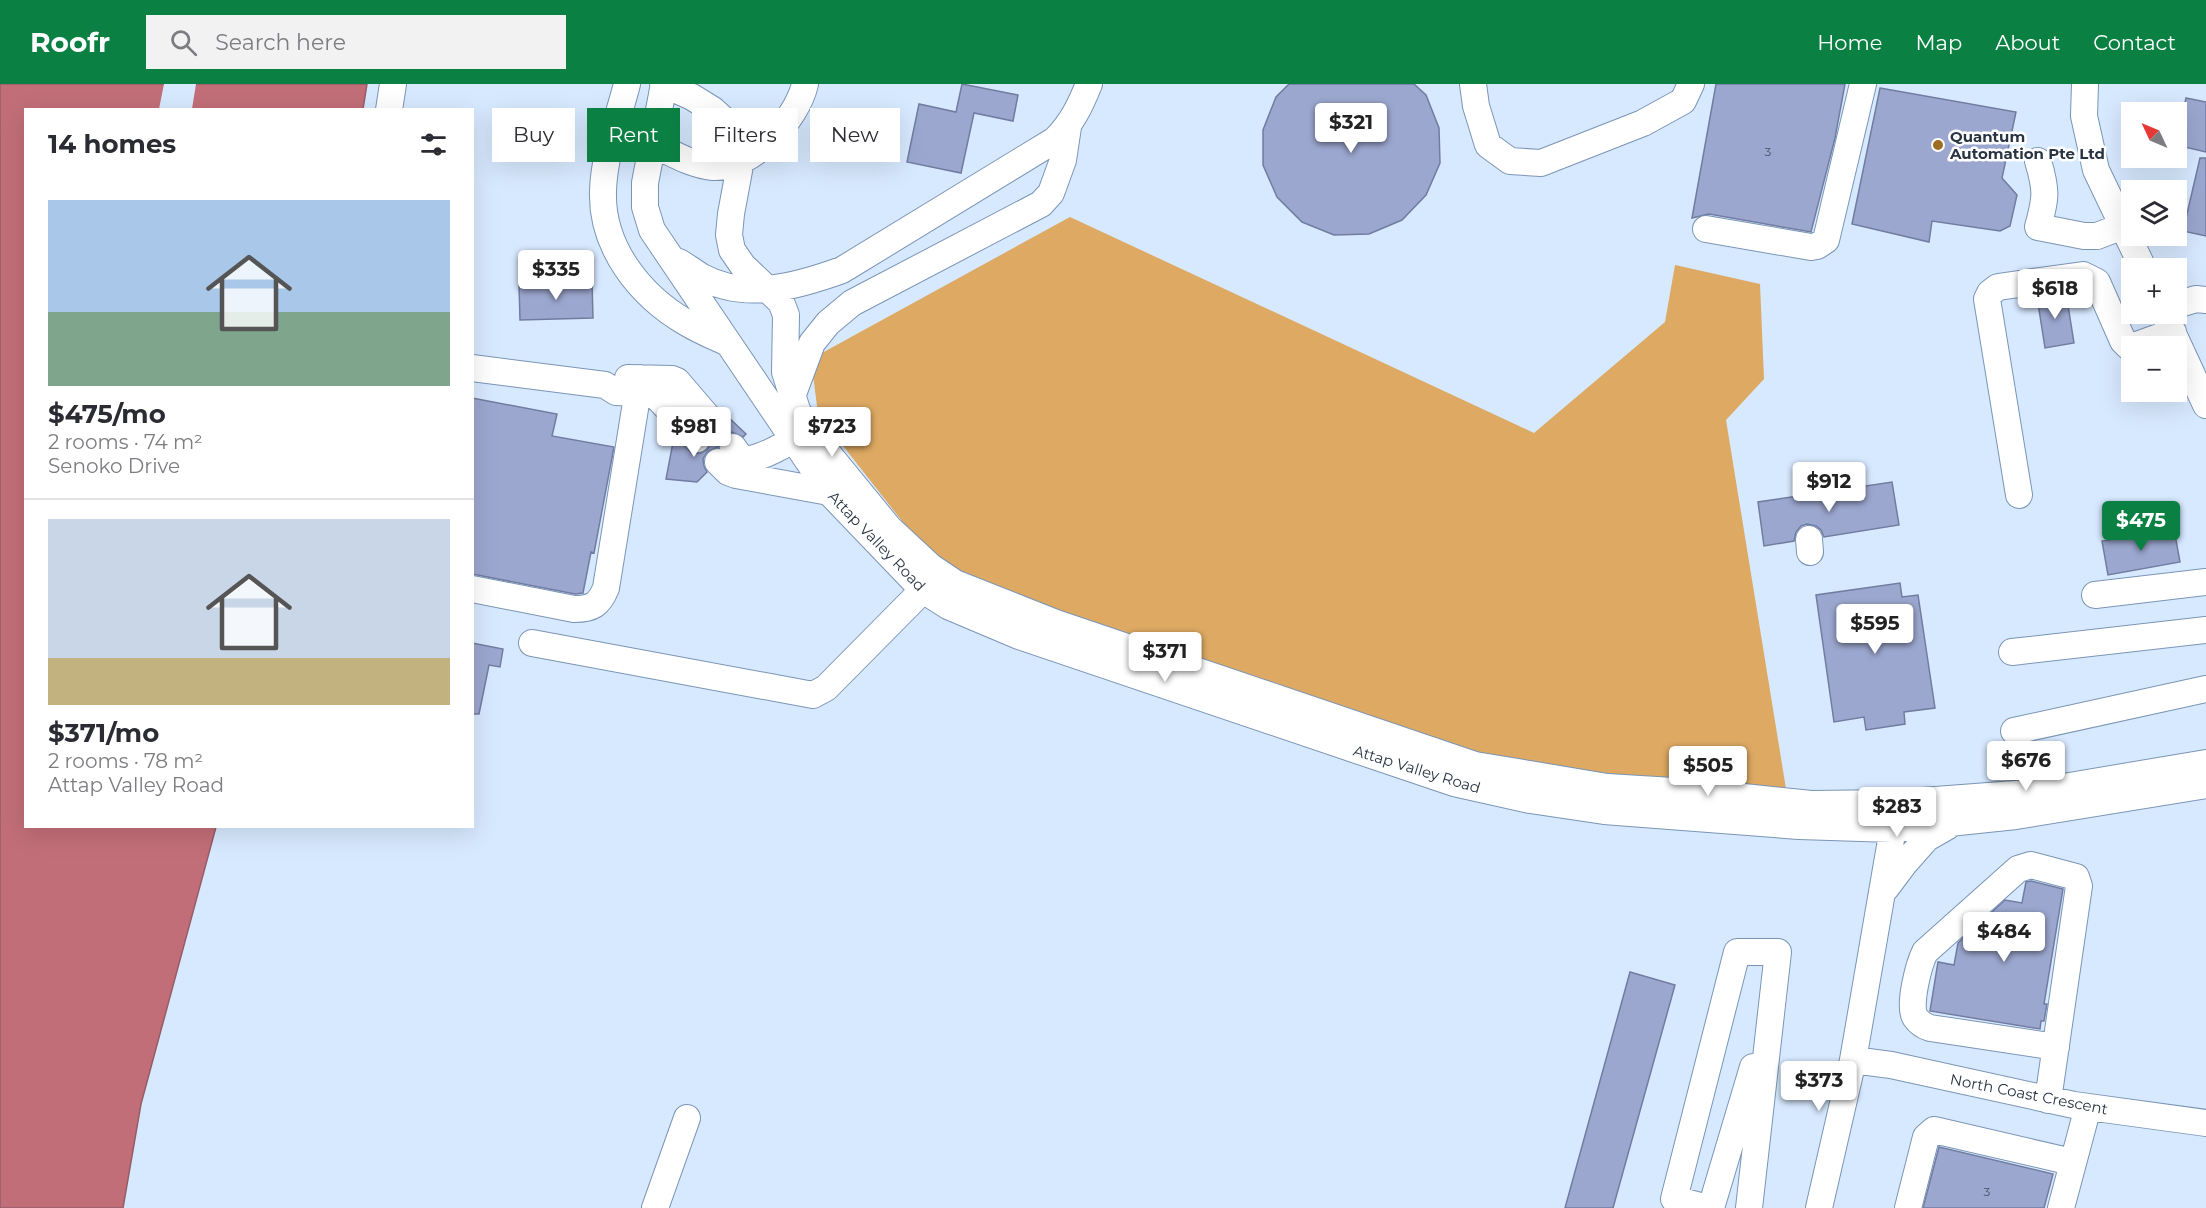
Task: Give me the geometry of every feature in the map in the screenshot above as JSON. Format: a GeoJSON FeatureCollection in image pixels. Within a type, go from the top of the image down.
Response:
{"type":"FeatureCollection","features":[{"type":"Feature","properties":{"kind":"street"},"geometry":{"type":"LineString","coordinates":[[389,108],[393,84]]}},
{"type":"Feature","properties":{"kind":"street"},"geometry":{"type":"LineString","coordinates":[[660,108],[664,84],[709,108]]}},
{"type":"Feature","properties":{"kind":"street"},"geometry":{"type":"LineString","coordinates":[[796,108],[805,84]]}},
{"type":"Feature","properties":{"kind":"street"},"geometry":{"type":"LineString","coordinates":[[672,257],[704,278],[726,286],[755,291],[812,281],[849,266],[1055,141],[1078,113],[1089,84]]}},
{"type":"Feature","properties":{"kind":"street"},"geometry":{"type":"LineString","coordinates":[[1473,84],[1476,106],[1488,145],[1510,161],[1541,163],[1643,123],[1683,101],[1691,84]]}},
{"type":"Feature","properties":{"kind":"street"},"geometry":{"type":"LineString","coordinates":[[1706,229],[1811,247],[1826,240],[1863,84]]}},
{"type":"Feature","properties":{"kind":"street"},"geometry":{"type":"LineString","coordinates":[[2085,84],[2084,116],[2096,170],[2121,222]]}},
{"type":"Feature","properties":{"kind":"street"},"geometry":{"type":"LineString","coordinates":[[620,85],[602,190],[603,215],[610,241],[622,264],[645,290],[668,310],[686,323],[729,344]]}},
{"type":"Feature","properties":{"kind":"street"},"geometry":{"type":"LineString","coordinates":[[793,394],[812,343],[828,323],[852,303],[1041,204],[1051,193],[1063,160],[1068,127]]}},
{"type":"Feature","properties":{"kind":"street"},"geometry":{"type":"LineString","coordinates":[[2038,161],[2045,186],[2045,201],[2038,227],[2084,236],[2097,236],[2121,227]]}},
{"type":"Feature","properties":{"kind":"street"},"geometry":{"type":"LineString","coordinates":[[649,162],[645,183],[645,207],[652,230],[729,344],[801,435]]}},
{"type":"Feature","properties":{"kind":"street"},"geometry":{"type":"LineString","coordinates":[[692,162],[714,167],[729,162]]}},
{"type":"Feature","properties":{"kind":"street"},"geometry":{"type":"LineString","coordinates":[[747,162],[731,214],[729,235],[732,250],[743,266],[782,302],[786,315],[784,372],[793,394],[801,435]]}},
{"type":"Feature","properties":{"kind":"street"},"geometry":{"type":"LineString","coordinates":[[2019,495],[1987,299],[1990,293],[1998,287],[2083,275],[2097,282],[2122,341],[2128,346],[2134,346],[2167,324]]}},
{"type":"Feature","properties":{"kind":"street"},"geometry":{"type":"LineString","coordinates":[[2187,302],[2196,299],[2206,300]]}},
{"type":"Feature","properties":{"kind":"street"},"geometry":{"type":"LineString","coordinates":[[2168,324],[2206,405]]}},
{"type":"Feature","properties":{"kind":"street"},"geometry":{"type":"LineString","coordinates":[[474,368],[605,385],[616,392],[639,385],[658,396],[705,431]]}},
{"type":"Feature","properties":{"kind":"street"},"geometry":{"type":"LineString","coordinates":[[474,589],[574,609],[586,609],[599,602],[606,588],[639,385]]}},
{"type":"Feature","properties":{"kind":"street"},"geometry":{"type":"LineString","coordinates":[[801,435],[752,459],[725,454],[728,472],[829,492]]}},
{"type":"Feature","properties":{"kind":"street","name":"Attap Valley Road"},"geometry":{"type":"LineString","coordinates":[[801,435],[829,492],[923,590],[948,606],[1019,636],[1454,783],[1530,800],[1605,799],[1810,815],[1892,829],[2016,816],[2206,785]]}},
{"type":"Feature","properties":{"kind":"street","name":"Attap Valley Road"},"geometry":{"type":"LineString","coordinates":[[801,435],[890,528],[931,567],[955,583],[1056,623],[1475,765],[1605,799]]}},
{"type":"Feature","properties":{"kind":"street"},"geometry":{"type":"LineString","coordinates":[[2095,595],[2206,582]]}},
{"type":"Feature","properties":{"kind":"street"},"geometry":{"type":"LineString","coordinates":[[532,643],[813,695],[826,688],[923,590]]}},
{"type":"Feature","properties":{"kind":"street"},"geometry":{"type":"LineString","coordinates":[[2012,652],[2206,630]]}},
{"type":"Feature","properties":{"kind":"street"},"geometry":{"type":"LineString","coordinates":[[2014,731],[2206,689]]}},
{"type":"Feature","properties":{"kind":"street","name":"Attap Valley Road"},"geometry":{"type":"LineString","coordinates":[[1810,815],[1896,803],[2028,793],[2206,763]]}},
{"type":"Feature","properties":{"kind":"street"},"geometry":{"type":"LineString","coordinates":[[1819,1208],[1853,1060],[1896,803]]}},
{"type":"Feature","properties":{"kind":"street"},"geometry":{"type":"LineString","coordinates":[[1882,893],[1927,838],[1951,824]]}},
{"type":"Feature","properties":{"kind":"street"},"geometry":{"type":"LineString","coordinates":[[2048,1100],[2056,1047],[2079,886],[2076,877],[2025,866],[2018,868],[1925,952],[1921,961],[1912,1008],[1914,1016],[1922,1025],[1930,1029],[2056,1047]]}},
{"type":"Feature","properties":{"kind":"street"},"geometry":{"type":"LineString","coordinates":[[1749,1208],[1773,997],[1778,952],[1737,952],[1674,1199],[1710,1208],[1773,997]]}},
{"type":"Feature","properties":{"kind":"street","name":"North Coast Crescent"},"geometry":{"type":"LineString","coordinates":[[1853,1060],[1891,1065],[2048,1100],[2206,1123]]}},
{"type":"Feature","properties":{"kind":"street"},"geometry":{"type":"LineString","coordinates":[[2061,1208],[2088,1107]]}},
{"type":"Feature","properties":{"kind":"street"},"geometry":{"type":"LineString","coordinates":[[655,1208],[687,1118]]}},
{"type":"Feature","properties":{"kind":"street"},"geometry":{"type":"LineString","coordinates":[[1908,1208],[1926,1137],[1934,1130],[2072,1162]]}},
{"type":"Feature","properties":{"kind":"shaded area"},"geometry":{"type":"Polygon","coordinates":[[[0,84],[367,84],[363,108],[24,108],[24,828],[216,828],[141,1104],[123,1208],[0,1208],[0,84]]]}},
{"type":"Feature","properties":{"kind":"shaded area"},"geometry":{"type":"Polygon","coordinates":[[[1070,217],[1534,433],[1665,322],[1675,265],[1760,284],[1764,379],[1726,420],[1787,795],[1457,755],[938,567],[818,414],[811,359],[1070,217]]]}},
{"type":"Feature","properties":{"kind":"pier"},"geometry":{"type":"Polygon","coordinates":[[[164,84],[196,84],[192,108],[159,108],[164,84]]]}},
{"type":"Feature","properties":{"kind":"building"},"geometry":{"type":"Polygon","coordinates":[[[962,84],[1018,95],[1013,121],[974,113],[961,173],[907,162],[919,104],[956,112],[962,84]]]}},
{"type":"Feature","properties":{"kind":"building"},"geometry":{"type":"Polygon","coordinates":[[[1289,84],[1414,84],[1426,95],[1439,128],[1440,163],[1426,195],[1402,220],[1369,234],[1334,235],[1302,222],[1277,197],[1263,165],[1263,130],[1276,97],[1289,84]]]}},
{"type":"Feature","properties":{"kind":"building"},"geometry":{"type":"Polygon","coordinates":[[[1716,84],[1845,84],[1835,138],[1811,232],[1709,214],[1692,218],[1716,84]]]}},
{"type":"Feature","properties":{"kind":"building","name":"Quantum Automation Pte Ltd"},"geometry":{"type":"Polygon","coordinates":[[[1880,88],[2016,112],[2002,178],[2017,195],[2010,226],[2000,231],[1932,221],[1929,242],[1852,224],[1880,88]]]}},
{"type":"Feature","properties":{"kind":"building"},"geometry":{"type":"Polygon","coordinates":[[[2186,98],[2206,102],[2206,152],[2187,148],[2187,102],[2186,98]]]}},
{"type":"Feature","properties":{"kind":"building"},"geometry":{"type":"Polygon","coordinates":[[[2200,158],[2206,158],[2206,236],[2187,232],[2187,214],[2200,158]]]}},
{"type":"Feature","properties":{"kind":"building"},"geometry":{"type":"Polygon","coordinates":[[[592,281],[593,318],[520,320],[519,284],[592,281]]]}},
{"type":"Feature","properties":{"kind":"building"},"geometry":{"type":"Polygon","coordinates":[[[2066,293],[2074,343],[2045,348],[2037,297],[2066,293]]]}},
{"type":"Feature","properties":{"kind":"building"},"geometry":{"type":"Polygon","coordinates":[[[474,398],[557,414],[552,436],[614,447],[594,553],[591,552],[583,593],[575,594],[474,574],[474,398]]]}},
{"type":"Feature","properties":{"kind":"building"},"geometry":{"type":"Polygon","coordinates":[[[725,414],[746,434],[743,437],[732,432],[724,435],[718,447],[707,452],[703,459],[707,472],[697,482],[666,479],[674,437],[692,453],[701,453],[708,449],[712,438],[722,435],[727,429],[728,421],[725,414]]]}},
{"type":"Feature","properties":{"kind":"building"},"geometry":{"type":"Polygon","coordinates":[[[1892,482],[1899,525],[1824,537],[1816,526],[1807,524],[1801,526],[1796,532],[1794,541],[1764,546],[1758,502],[1892,482]]]}},
{"type":"Feature","properties":{"kind":"building"},"geometry":{"type":"Polygon","coordinates":[[[2174,529],[2180,562],[2108,575],[2102,541],[2174,529]]]}},
{"type":"Feature","properties":{"kind":"building"},"geometry":{"type":"Polygon","coordinates":[[[1900,583],[1902,597],[1918,595],[1935,708],[1904,712],[1905,724],[1866,730],[1864,717],[1834,722],[1816,595],[1900,583]]]}},
{"type":"Feature","properties":{"kind":"building"},"geometry":{"type":"Polygon","coordinates":[[[474,643],[503,649],[500,667],[489,665],[479,714],[474,714],[474,643]]]}},
{"type":"Feature","properties":{"kind":"building"},"geometry":{"type":"Polygon","coordinates":[[[2031,881],[2063,889],[2044,1004],[2047,1004],[2040,1029],[1930,1011],[1938,962],[1954,965],[1958,943],[1964,937],[1977,939],[1979,924],[2005,900],[2022,903],[2026,882],[2031,881]]]}},
{"type":"Feature","properties":{"kind":"building"},"geometry":{"type":"Polygon","coordinates":[[[1630,972],[1675,985],[1613,1208],[1565,1208],[1630,972]]]}},
{"type":"Feature","properties":{"kind":"building"},"geometry":{"type":"Polygon","coordinates":[[[1939,1147],[2053,1174],[2044,1208],[1923,1208],[1939,1147]]]}},
{"type":"Feature","properties":{"kind":"place","name":"Quantum Automation Pte Ltd"},"geometry":{"type":"Point","coordinates":[1938,145]}}]}
